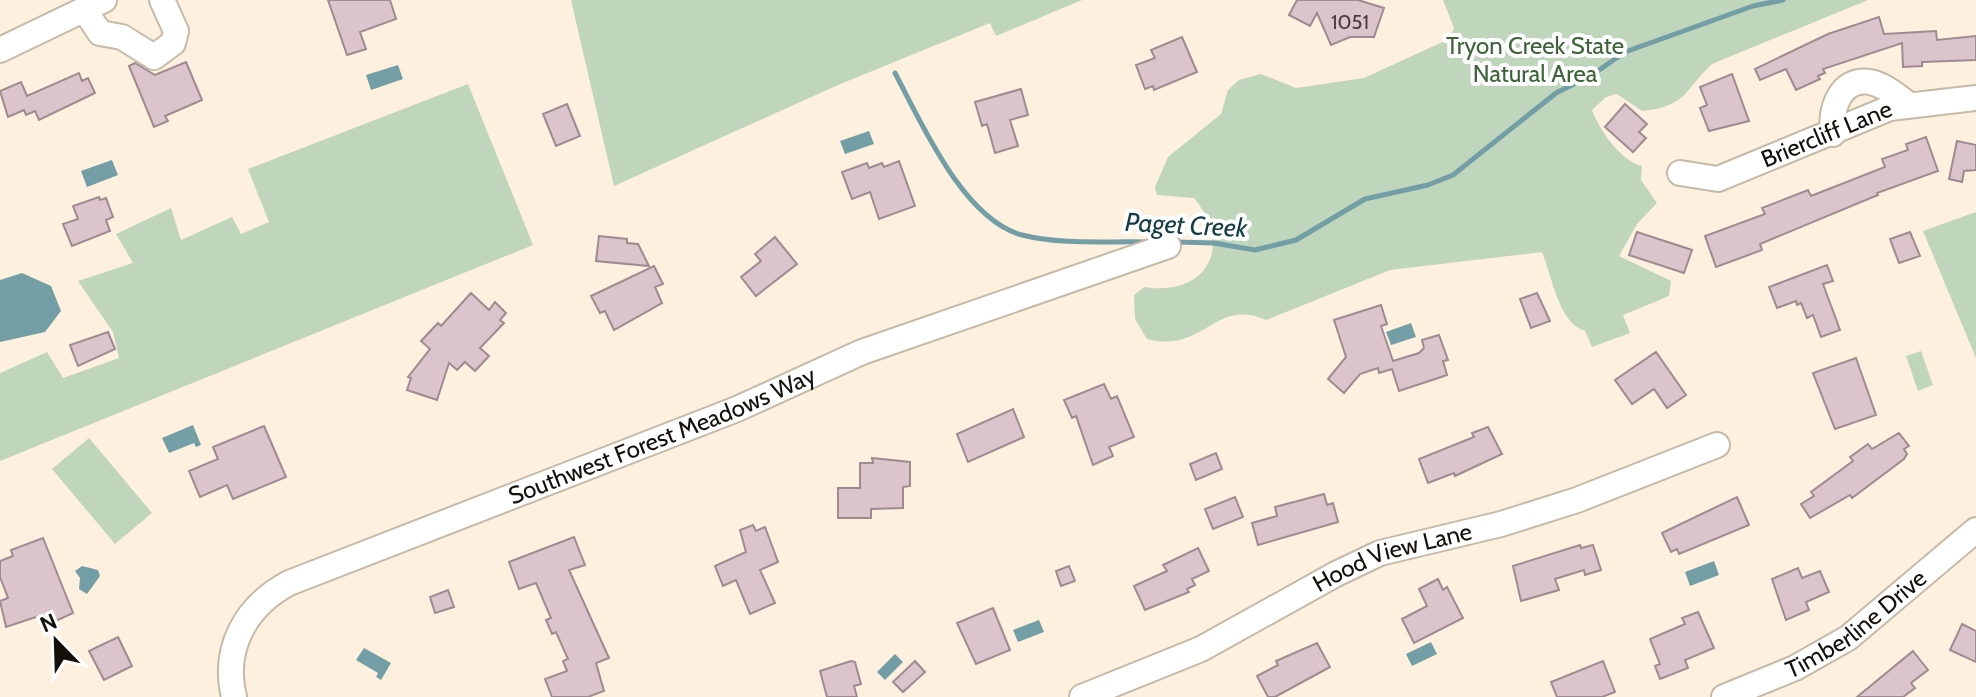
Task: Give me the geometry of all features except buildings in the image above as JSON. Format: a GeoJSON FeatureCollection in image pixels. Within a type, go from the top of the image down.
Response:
{"type":"FeatureCollection","features":[{"type":"Feature","properties":{"kind":"street"},"geometry":{"type":"LineString","coordinates":[[0,50],[94,5],[100,33],[122,37],[154,57],[173,43],[176,31],[162,0]]}},
{"type":"Feature","properties":{"kind":"street"},"geometry":{"type":"LineString","coordinates":[[1833,134],[1831,116],[1836,99],[1849,87],[1874,82],[1908,104]]}},
{"type":"Feature","properties":{"kind":"street","name":"Briercliff Lane"},"geometry":{"type":"LineString","coordinates":[[1680,173],[1718,179],[1890,108],[1976,98]]}},
{"type":"Feature","properties":{"kind":"street","name":"Southwest Forest Meadows Way"},"geometry":{"type":"LineString","coordinates":[[234,697],[230,673],[237,637],[257,605],[289,583],[724,414],[862,352],[1168,246]]}},
{"type":"Feature","properties":{"kind":"street","name":"Hood View Lane"},"geometry":{"type":"LineString","coordinates":[[1082,697],[1201,649],[1380,553],[1516,519],[1717,445]]}},
{"type":"Feature","properties":{"kind":"street","name":"Timberline Drive"},"geometry":{"type":"LineString","coordinates":[[1724,697],[1795,668],[1848,638],[1976,530]]}},
{"type":"Feature","properties":{"kind":"green space"},"geometry":{"type":"Polygon","coordinates":[[[571,0],[1082,0],[996,36],[990,23],[838,85],[614,186],[571,0]]]}},
{"type":"Feature","properties":{"kind":"green space","name":"Tryon Creek State Natural Area"},"geometry":{"type":"Polygon","coordinates":[[[1443,0],[1868,0],[1712,64],[1683,96],[1668,105],[1642,111],[1617,94],[1606,97],[1592,110],[1605,135],[1618,151],[1642,166],[1641,180],[1657,203],[1637,224],[1619,256],[1671,281],[1669,296],[1623,315],[1630,333],[1592,347],[1585,331],[1568,319],[1562,309],[1542,252],[1390,270],[1266,320],[1234,315],[1183,339],[1167,342],[1147,339],[1135,319],[1134,295],[1144,287],[1166,288],[1184,284],[1198,276],[1208,264],[1212,250],[1212,234],[1206,216],[1194,198],[1157,195],[1155,187],[1168,157],[1221,114],[1228,90],[1239,80],[1261,74],[1296,88],[1364,78],[1449,39],[1454,28],[1443,0]]]}},
{"type":"Feature","properties":{"kind":"green space"},"geometry":{"type":"Polygon","coordinates":[[[468,84],[533,245],[0,461],[0,373],[47,352],[63,378],[119,358],[113,332],[78,281],[133,263],[116,234],[171,208],[181,240],[232,217],[241,234],[269,222],[248,169],[468,84]]]}},
{"type":"Feature","properties":{"kind":"green space"},"geometry":{"type":"Polygon","coordinates":[[[1976,212],[1976,358],[1923,231],[1976,212]]]}},
{"type":"Feature","properties":{"kind":"green space"},"geometry":{"type":"Polygon","coordinates":[[[1921,351],[1933,385],[1918,391],[1906,356],[1921,351]]]}},
{"type":"Feature","properties":{"kind":"green space"},"geometry":{"type":"Polygon","coordinates":[[[89,438],[152,513],[115,544],[52,469],[89,438]]]}},
{"type":"Feature","properties":{"kind":"water"},"geometry":{"type":"Polygon","coordinates":[[[398,65],[403,79],[371,90],[366,75],[398,65]]]}},
{"type":"Feature","properties":{"kind":"water"},"geometry":{"type":"Polygon","coordinates":[[[869,131],[874,144],[845,154],[840,141],[869,131]]]}},
{"type":"Feature","properties":{"kind":"water"},"geometry":{"type":"Polygon","coordinates":[[[112,160],[118,175],[87,187],[81,171],[112,160]]]}},
{"type":"Feature","properties":{"kind":"water"},"geometry":{"type":"Polygon","coordinates":[[[22,273],[51,286],[61,311],[45,332],[0,342],[0,280],[22,273]]]}},
{"type":"Feature","properties":{"kind":"water"},"geometry":{"type":"Polygon","coordinates":[[[1411,323],[1416,337],[1391,345],[1386,332],[1411,323]]]}},
{"type":"Feature","properties":{"kind":"water"},"geometry":{"type":"Polygon","coordinates":[[[193,425],[201,445],[196,447],[194,443],[169,453],[162,438],[193,425]]]}},
{"type":"Feature","properties":{"kind":"water"},"geometry":{"type":"Polygon","coordinates":[[[1714,561],[1719,575],[1690,586],[1685,572],[1714,561]]]}},
{"type":"Feature","properties":{"kind":"water"},"geometry":{"type":"Polygon","coordinates":[[[82,566],[98,570],[100,576],[87,594],[79,589],[80,578],[75,571],[82,566]]]}},
{"type":"Feature","properties":{"kind":"water"},"geometry":{"type":"Polygon","coordinates":[[[1039,620],[1044,632],[1018,642],[1013,630],[1039,620]]]}},
{"type":"Feature","properties":{"kind":"water"},"geometry":{"type":"Polygon","coordinates":[[[1431,642],[1437,654],[1412,666],[1406,654],[1431,642]]]}},
{"type":"Feature","properties":{"kind":"water"},"geometry":{"type":"Polygon","coordinates":[[[364,648],[391,663],[381,680],[376,677],[378,673],[356,660],[364,648]]]}},
{"type":"Feature","properties":{"kind":"water"},"geometry":{"type":"Polygon","coordinates":[[[895,654],[903,662],[885,680],[877,672],[895,654]]]}},
{"type":"Feature","properties":{"kind":"waterway","name":"Paget Creek"},"geometry":{"type":"LineString","coordinates":[[1176,242],[1214,243],[1255,250],[1296,240],[1365,199],[1428,185],[1453,175],[1556,93],[1592,75],[1625,52],[1753,6],[1783,0]]}},
{"type":"Feature","properties":{"kind":"waterway","name":"Paget Creek"},"geometry":{"type":"LineString","coordinates":[[895,73],[946,166],[981,210],[1001,225],[1022,235],[1053,240],[1146,242]]}}]}
